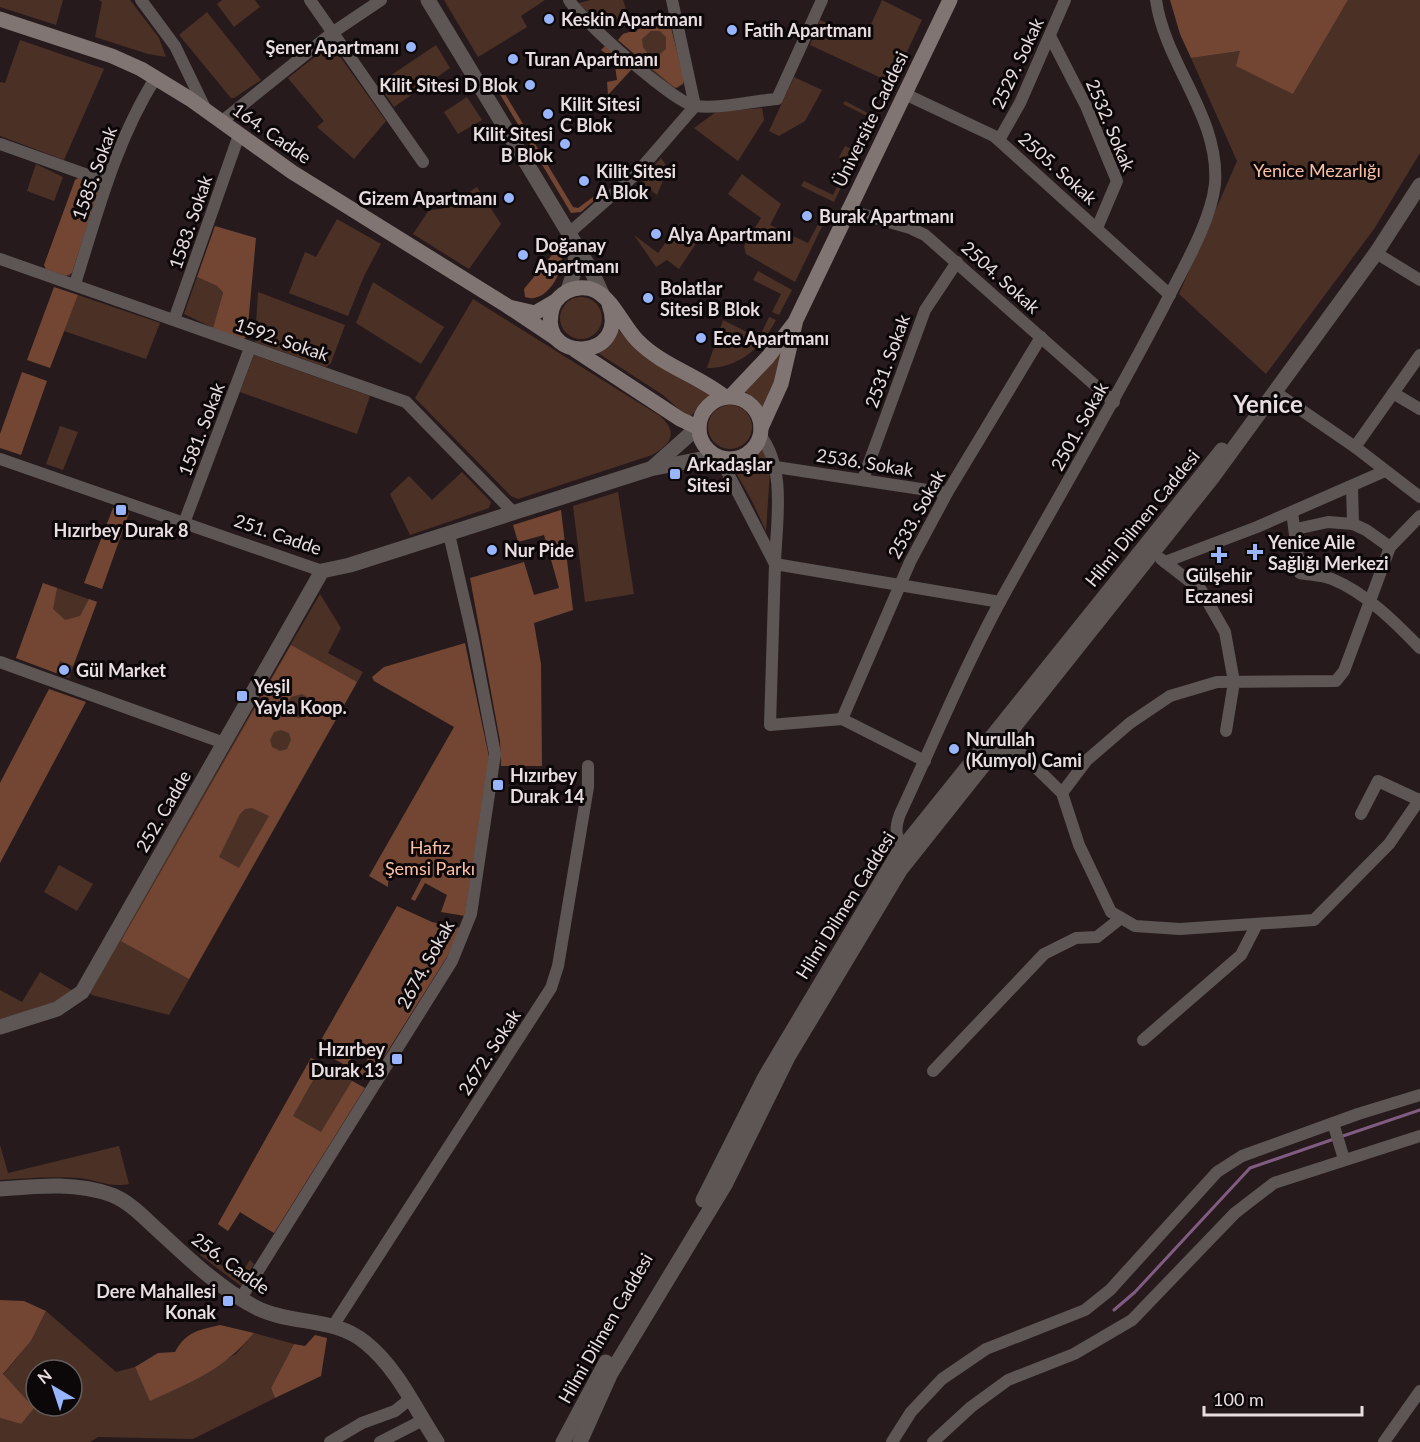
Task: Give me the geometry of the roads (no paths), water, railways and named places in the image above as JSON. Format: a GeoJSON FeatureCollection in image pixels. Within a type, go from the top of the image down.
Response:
{"type":"FeatureCollection","features":[{"type":"Feature","properties":{"kind":"main road","name":"Üniversite Caddesi"},"geometry":{"type":"LineString","coordinates":[[728,397],[768,357],[795,321],[950,0]]}},
{"type":"Feature","properties":{"kind":"main road","name":"164. Cadde"},"geometry":{"type":"LineString","coordinates":[[0,19],[112,56],[156,77],[298,176],[557,339]]}},
{"type":"Feature","properties":{"kind":"main road"},"geometry":{"type":"LineString","coordinates":[[699,430],[557,339],[550,321],[554,302],[568,290],[587,288],[606,300],[628,330],[647,350],[728,397],[747,401],[758,414],[761,431],[754,448],[747,454],[729,459],[718,457],[705,447],[699,430],[702,413],[707,406],[728,397]]}},
{"type":"Feature","properties":{"kind":"main road"},"geometry":{"type":"LineString","coordinates":[[575,350],[585,350],[603,341],[612,323],[606,300]]}},
{"type":"Feature","properties":{"kind":"main road","name":"164. Cadde"},"geometry":{"type":"LineString","coordinates":[[509,307],[535,313],[554,302]]}},
{"type":"Feature","properties":{"kind":"main road","name":"Üniversite Caddesi"},"geometry":{"type":"LineString","coordinates":[[761,431],[781,384],[795,321]]}},
{"type":"Feature","properties":{"kind":"street"},"geometry":{"type":"LineString","coordinates":[[141,0],[175,46],[206,110]]}},
{"type":"Feature","properties":{"kind":"street"},"geometry":{"type":"LineString","coordinates":[[310,0],[423,162]]}},
{"type":"Feature","properties":{"kind":"street"},"geometry":{"type":"LineString","coordinates":[[221,122],[332,33],[381,0]]}},
{"type":"Feature","properties":{"kind":"street"},"geometry":{"type":"LineString","coordinates":[[428,0],[591,270],[606,300]]}},
{"type":"Feature","properties":{"kind":"street"},"geometry":{"type":"LineString","coordinates":[[569,0],[585,20],[666,90],[695,106],[777,99],[822,0]]}},
{"type":"Feature","properties":{"kind":"street"},"geometry":{"type":"LineString","coordinates":[[672,0],[695,106]]}},
{"type":"Feature","properties":{"kind":"street","name":"2529. Sokak"},"geometry":{"type":"LineString","coordinates":[[999,140],[1065,0]]}},
{"type":"Feature","properties":{"kind":"street","name":"2501. Sokak"},"geometry":{"type":"LineString","coordinates":[[908,850],[897,837],[896,826],[925,761],[1000,602],[1114,402],[1170,295],[1208,213],[1215,182],[1208,135],[1167,41],[1156,0]]}},
{"type":"Feature","properties":{"kind":"street","name":"2532. Sokak"},"geometry":{"type":"LineString","coordinates":[[1050,36],[1086,106],[1116,176],[1116,188],[1097,228]]}},
{"type":"Feature","properties":{"kind":"street","name":"1585. Sokak"},"geometry":{"type":"LineString","coordinates":[[75,284],[107,182],[141,103],[156,77]]}},
{"type":"Feature","properties":{"kind":"street","name":"2505. Sokak"},"geometry":{"type":"LineString","coordinates":[[905,94],[980,128],[999,140],[1170,295]]}},
{"type":"Feature","properties":{"kind":"street"},"geometry":{"type":"LineString","coordinates":[[570,238],[636,174],[695,106]]}},
{"type":"Feature","properties":{"kind":"street","name":"1583. Sokak"},"geometry":{"type":"LineString","coordinates":[[174,320],[239,135]]}},
{"type":"Feature","properties":{"kind":"street"},"geometry":{"type":"LineString","coordinates":[[0,144],[107,182]]}},
{"type":"Feature","properties":{"kind":"street","name":"Hilmi Dilmen Caddesi"},"geometry":{"type":"LineString","coordinates":[[908,850],[1159,557],[1212,478],[1376,253],[1420,185]]}},
{"type":"Feature","properties":{"kind":"street","name":"2504. Sokak"},"geometry":{"type":"LineString","coordinates":[[847,210],[918,231],[957,262],[1114,402]]}},
{"type":"Feature","properties":{"kind":"street"},"geometry":{"type":"LineString","coordinates":[[568,290],[576,266],[570,238]]}},
{"type":"Feature","properties":{"kind":"street"},"geometry":{"type":"LineString","coordinates":[[1376,253],[1420,280]]}},
{"type":"Feature","properties":{"kind":"street","name":"1592. Sokak"},"geometry":{"type":"LineString","coordinates":[[0,260],[75,284],[406,402],[514,513]]}},
{"type":"Feature","properties":{"kind":"street","name":"2531. Sokak"},"geometry":{"type":"LineString","coordinates":[[863,479],[925,310],[957,262]]}},
{"type":"Feature","properties":{"kind":"street","name":"2533. Sokak"},"geometry":{"type":"LineString","coordinates":[[843,718],[900,583],[948,493],[1041,337]]}},
{"type":"Feature","properties":{"kind":"street","name":"1581. Sokak"},"geometry":{"type":"LineString","coordinates":[[184,523],[250,348]]}},
{"type":"Feature","properties":{"kind":"street"},"geometry":{"type":"LineString","coordinates":[[1355,447],[1420,355]]}},
{"type":"Feature","properties":{"kind":"street"},"geometry":{"type":"LineString","coordinates":[[1275,392],[1355,447],[1420,497]]}},
{"type":"Feature","properties":{"kind":"street"},"geometry":{"type":"LineString","coordinates":[[1393,393],[1420,410]]}},
{"type":"Feature","properties":{"kind":"street","name":"Hilmi Dilmen Caddesi"},"geometry":{"type":"LineString","coordinates":[[563,1442],[726,1183],[762,1105],[908,850],[1203,472],[1260,412]]}},
{"type":"Feature","properties":{"kind":"street","name":"251. Cadde"},"geometry":{"type":"LineString","coordinates":[[650,469],[689,435],[699,430]]}},
{"type":"Feature","properties":{"kind":"street"},"geometry":{"type":"LineString","coordinates":[[761,431],[776,467],[770,725],[843,718],[925,761]]}},
{"type":"Feature","properties":{"kind":"street"},"geometry":{"type":"LineString","coordinates":[[718,457],[775,564]]}},
{"type":"Feature","properties":{"kind":"street","name":"251. Cadde"},"geometry":{"type":"LineString","coordinates":[[0,459],[321,571],[350,565],[650,469],[718,457]]}},
{"type":"Feature","properties":{"kind":"street","name":"2536. Sokak"},"geometry":{"type":"LineString","coordinates":[[776,467],[948,493]]}},
{"type":"Feature","properties":{"kind":"street"},"geometry":{"type":"LineString","coordinates":[[1159,557],[1292,512],[1385,471]]}},
{"type":"Feature","properties":{"kind":"street"},"geometry":{"type":"LineString","coordinates":[[1352,486],[1353,524]]}},
{"type":"Feature","properties":{"kind":"street"},"geometry":{"type":"LineString","coordinates":[[1292,512],[1296,529],[1299,573],[1330,578],[1387,614],[1420,648]]}},
{"type":"Feature","properties":{"kind":"street"},"geometry":{"type":"LineString","coordinates":[[1062,793],[1087,760],[1130,723],[1170,696],[1217,682],[1336,681],[1344,671],[1390,547],[1420,516]]}},
{"type":"Feature","properties":{"kind":"street"},"geometry":{"type":"LineString","coordinates":[[1296,529],[1328,522],[1353,524],[1390,547]]}},
{"type":"Feature","properties":{"kind":"street","name":"2674. Sokak"},"geometry":{"type":"LineString","coordinates":[[241,1298],[452,961],[469,923],[495,754],[472,634],[449,534]]}},
{"type":"Feature","properties":{"kind":"street"},"geometry":{"type":"LineString","coordinates":[[1159,557],[1201,590],[1225,632],[1234,682],[1226,730]]}},
{"type":"Feature","properties":{"kind":"street"},"geometry":{"type":"LineString","coordinates":[[775,564],[900,583],[1000,602]]}},
{"type":"Feature","properties":{"kind":"street","name":"252. Cadde"},"geometry":{"type":"LineString","coordinates":[[0,1028],[57,1009],[82,992],[321,571]]}},
{"type":"Feature","properties":{"kind":"street"},"geometry":{"type":"LineString","coordinates":[[0,663],[224,743]]}},
{"type":"Feature","properties":{"kind":"street"},"geometry":{"type":"LineString","coordinates":[[994,751],[1019,752],[1062,793],[1078,845],[1111,912],[1135,926],[1180,929],[1314,920],[1389,844],[1420,800],[1378,781],[1361,814]]}},
{"type":"Feature","properties":{"kind":"street","name":"2672. Sokak"},"geometry":{"type":"LineString","coordinates":[[333,1326],[551,988],[558,966],[588,787],[588,766]]}},
{"type":"Feature","properties":{"kind":"street"},"geometry":{"type":"LineString","coordinates":[[933,1071],[1044,954],[1076,938],[1096,937],[1121,918]]}},
{"type":"Feature","properties":{"kind":"street"},"geometry":{"type":"LineString","coordinates":[[1143,1040],[1241,955],[1257,924]]}},
{"type":"Feature","properties":{"kind":"street"},"geometry":{"type":"LineString","coordinates":[[892,1442],[911,1412],[942,1379],[986,1349],[1084,1310],[1110,1290],[1217,1173],[1242,1156],[1335,1129],[1420,1095]]}},
{"type":"Feature","properties":{"kind":"street"},"geometry":{"type":"LineString","coordinates":[[1335,1129],[1344,1157]]}},
{"type":"Feature","properties":{"kind":"street"},"geometry":{"type":"LineString","coordinates":[[933,1442],[970,1407],[1008,1380],[1074,1354],[1132,1320],[1234,1213],[1274,1183],[1344,1157],[1420,1136]]}},
{"type":"Feature","properties":{"kind":"street","name":"256. Cadde"},"geometry":{"type":"LineString","coordinates":[[0,1189],[69,1186],[113,1196],[134,1209],[197,1265],[241,1298],[268,1313],[333,1326],[354,1334],[372,1348],[390,1369],[437,1442]]}},
{"type":"Feature","properties":{"kind":"street","name":"Hilmi Dilmen Caddesi"},"geometry":{"type":"LineString","coordinates":[[580,1442],[596,1391]]}},
{"type":"Feature","properties":{"kind":"street"},"geometry":{"type":"LineString","coordinates":[[1384,1442],[1420,1391]]}},
{"type":"Feature","properties":{"kind":"street"},"geometry":{"type":"LineString","coordinates":[[330,1442],[362,1423],[395,1411],[410,1399]]}},
{"type":"Feature","properties":{"kind":"street"},"geometry":{"type":"LineString","coordinates":[[380,1442],[423,1420]]}},
{"type":"Feature","properties":{"kind":"waterway"},"geometry":{"type":"LineString","coordinates":[[1340,1137],[1420,1110]]}},
{"type":"Feature","properties":{"kind":"waterway"},"geometry":{"type":"LineString","coordinates":[[1114,1310],[1135,1292],[1250,1168],[1334,1139]]}},
{"type":"Feature","properties":{"kind":"place","name":"Keskin Apartmanı"},"geometry":{"type":"Point","coordinates":[549,19]}},
{"type":"Feature","properties":{"kind":"place","name":"Fatih Apartmanı"},"geometry":{"type":"Point","coordinates":[732,30]}},
{"type":"Feature","properties":{"kind":"place","name":"Şener Apartmanı"},"geometry":{"type":"Point","coordinates":[411,47]}},
{"type":"Feature","properties":{"kind":"place","name":"Turan Apartmanı"},"geometry":{"type":"Point","coordinates":[513,59]}},
{"type":"Feature","properties":{"kind":"place","name":"Kilit Sitesi D Blok"},"geometry":{"type":"Point","coordinates":[530,85]}},
{"type":"Feature","properties":{"kind":"place","name":"Kilit Sitesi C Blok"},"geometry":{"type":"Point","coordinates":[548,114]}},
{"type":"Feature","properties":{"kind":"place","name":"Kilit Sitesi B Blok"},"geometry":{"type":"Point","coordinates":[565,144]}},
{"type":"Feature","properties":{"kind":"place","name":"Kilit Sitesi A Blok"},"geometry":{"type":"Point","coordinates":[584,181]}},
{"type":"Feature","properties":{"kind":"place","name":"Gizem Apartmanı"},"geometry":{"type":"Point","coordinates":[509,198]}},
{"type":"Feature","properties":{"kind":"place","name":"Burak Apartmanı"},"geometry":{"type":"Point","coordinates":[807,216]}},
{"type":"Feature","properties":{"kind":"place","name":"Alya Apartmanı"},"geometry":{"type":"Point","coordinates":[656,234]}},
{"type":"Feature","properties":{"kind":"place","name":"Doğanay Apartmanı"},"geometry":{"type":"Point","coordinates":[523,255]}},
{"type":"Feature","properties":{"kind":"place","name":"Bolatlar Sitesi B Blok"},"geometry":{"type":"Point","coordinates":[648,298]}},
{"type":"Feature","properties":{"kind":"place","name":"Ece Apartmanı"},"geometry":{"type":"Point","coordinates":[701,338]}},
{"type":"Feature","properties":{"kind":"place","name":"Arkadaşlar Sitesi"},"geometry":{"type":"Point","coordinates":[675,474]}},
{"type":"Feature","properties":{"kind":"place","name":"Hızırbey Durak 8"},"geometry":{"type":"Point","coordinates":[121,510]}},
{"type":"Feature","properties":{"kind":"place","name":"Nur Pide"},"geometry":{"type":"Point","coordinates":[492,550]}},
{"type":"Feature","properties":{"kind":"place","name":"Yenice Aile Sağlığı Merkezi"},"geometry":{"type":"Point","coordinates":[1255,552]}},
{"type":"Feature","properties":{"kind":"place","name":"Gülşehir Eczanesi"},"geometry":{"type":"Point","coordinates":[1219,555]}},
{"type":"Feature","properties":{"kind":"place","name":"Gül Market"},"geometry":{"type":"Point","coordinates":[64,670]}},
{"type":"Feature","properties":{"kind":"place","name":"Yeşil Yayla Koop."},"geometry":{"type":"Point","coordinates":[242,696]}},
{"type":"Feature","properties":{"kind":"place","name":"Nurullah (Kumyol) Cami"},"geometry":{"type":"Point","coordinates":[954,749]}},
{"type":"Feature","properties":{"kind":"place","name":"Hızırbey Durak 14"},"geometry":{"type":"Point","coordinates":[498,785]}},
{"type":"Feature","properties":{"kind":"place","name":"Hızırbey Durak 13"},"geometry":{"type":"Point","coordinates":[397,1059]}},
{"type":"Feature","properties":{"kind":"place","name":"Dere Mahallesi Konak"},"geometry":{"type":"Point","coordinates":[228,1301]}},
{"type":"Feature","properties":{"kind":"district","name":"Yenice"},"geometry":{"type":"Point","coordinates":[1268,403]}},
{"type":"Feature","properties":{"kind":"park label","name":"Yenice Mezarlığı"},"geometry":{"type":"Point","coordinates":[1317,170]}},
{"type":"Feature","properties":{"kind":"park label","name":"Hafız Şemsi Parkı"},"geometry":{"type":"Point","coordinates":[430,857]}}]}
